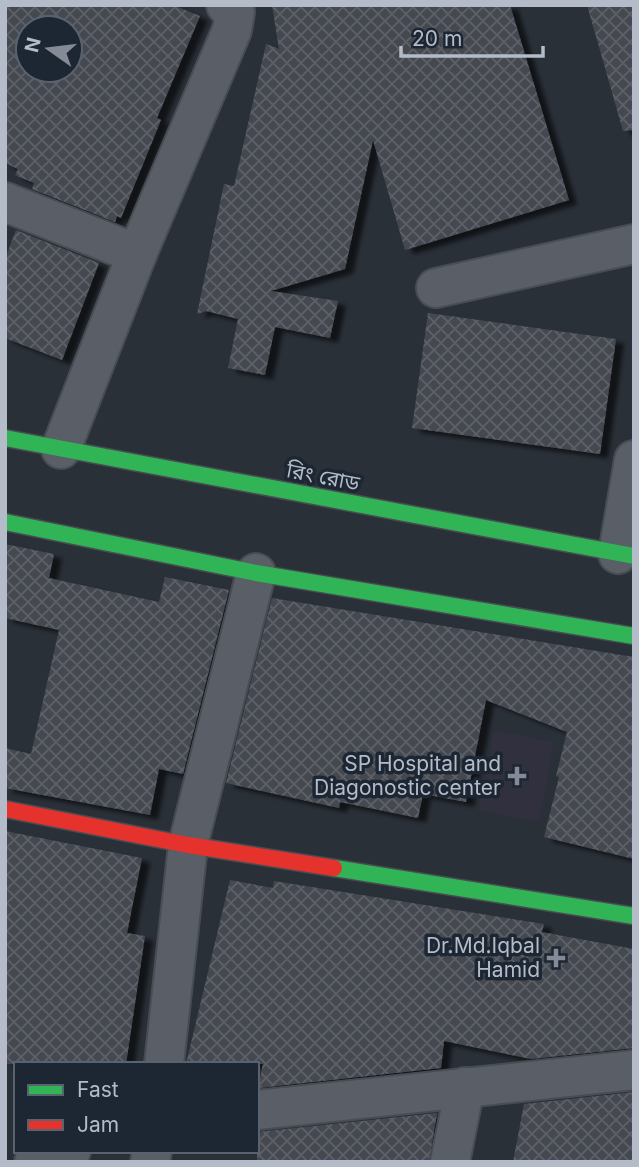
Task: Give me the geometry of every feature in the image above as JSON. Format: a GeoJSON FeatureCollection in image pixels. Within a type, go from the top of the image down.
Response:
{"type":"FeatureCollection","features":[{"type":"Feature","properties":{"kind":"main road","name":"রিং রোড"},"geometry":{"type":"LineString","coordinates":[[5,438],[626,555]]}},
{"type":"Feature","properties":{"kind":"main road"},"geometry":{"type":"LineString","coordinates":[[5,522],[256,573],[634,636]]}},
{"type":"Feature","properties":{"kind":"main road"},"geometry":{"type":"LineString","coordinates":[[5,809],[188,845],[634,916]]}},
{"type":"Feature","properties":{"kind":"street"},"geometry":{"type":"LineString","coordinates":[[61,449],[137,254],[232,30],[235,12],[226,5]]}},
{"type":"Feature","properties":{"kind":"street"},"geometry":{"type":"LineString","coordinates":[[5,202],[137,254]]}},
{"type":"Feature","properties":{"kind":"street"},"geometry":{"type":"LineString","coordinates":[[436,288],[634,244]]}},
{"type":"Feature","properties":{"kind":"street"},"geometry":{"type":"LineString","coordinates":[[626,555],[634,460]]}},
{"type":"Feature","properties":{"kind":"street"},"geometry":{"type":"LineString","coordinates":[[164,1062],[188,845],[256,573]]}},
{"type":"Feature","properties":{"kind":"street"},"geometry":{"type":"LineString","coordinates":[[259,1110],[634,1070]]}},
{"type":"Feature","properties":{"kind":"street"},"geometry":{"type":"LineString","coordinates":[[450,1162],[466,1087]]}},
{"type":"Feature","properties":{"kind":"street"},"geometry":{"type":"LineString","coordinates":[[34,1162],[64,1153]]}},
{"type":"Feature","properties":{"kind":"shaded area","name":"SP Hospital and Diagonostic center"},"geometry":{"type":"Polygon","coordinates":[[[494,731],[554,742],[539,822],[479,810],[494,731]]]}},
{"type":"Feature","properties":{"kind":"building"},"geometry":{"type":"Polygon","coordinates":[[[5,5],[173,5],[200,16],[157,118],[161,120],[121,218],[117,216],[115,222],[32,189],[34,183],[15,175],[18,169],[5,163],[5,5]]]}},
{"type":"Feature","properties":{"kind":"building"},"geometry":{"type":"Polygon","coordinates":[[[272,5],[510,5],[569,200],[405,250],[373,140],[345,269],[271,291],[338,301],[330,338],[275,327],[265,375],[228,368],[238,319],[206,311],[197,314],[224,184],[234,186],[266,44],[279,49],[272,5]]]}},
{"type":"Feature","properties":{"kind":"building"},"geometry":{"type":"Polygon","coordinates":[[[587,5],[634,5],[634,130],[623,131],[587,5]]]}},
{"type":"Feature","properties":{"kind":"building"},"geometry":{"type":"Polygon","coordinates":[[[16,230],[99,263],[62,360],[5,338],[5,259],[16,230]]]}},
{"type":"Feature","properties":{"kind":"building"},"geometry":{"type":"Polygon","coordinates":[[[428,313],[616,339],[600,454],[412,428],[428,313]]]}},
{"type":"Feature","properties":{"kind":"building"},"geometry":{"type":"Polygon","coordinates":[[[5,544],[54,554],[49,578],[159,602],[165,577],[229,590],[183,774],[159,769],[150,815],[5,788],[5,748],[31,754],[59,630],[5,618],[5,544]]]}},
{"type":"Feature","properties":{"kind":"building"},"geometry":{"type":"Polygon","coordinates":[[[272,598],[634,657],[634,859],[544,837],[567,732],[486,700],[466,802],[423,794],[418,818],[340,802],[339,808],[226,783],[272,598]]]}},
{"type":"Feature","properties":{"kind":"building"},"geometry":{"type":"Polygon","coordinates":[[[5,831],[142,858],[127,933],[145,936],[126,1062],[5,1064],[5,831]]]}},
{"type":"Feature","properties":{"kind":"building"},"geometry":{"type":"Polygon","coordinates":[[[230,880],[273,888],[274,881],[544,924],[542,932],[634,949],[634,1048],[531,1059],[444,1041],[441,1068],[259,1088],[263,1064],[259,1062],[186,1062],[230,880]]]}},
{"type":"Feature","properties":{"kind":"building"},"geometry":{"type":"Polygon","coordinates":[[[634,1092],[634,1162],[513,1162],[524,1104],[634,1092]]]}},
{"type":"Feature","properties":{"kind":"building"},"geometry":{"type":"Polygon","coordinates":[[[437,1113],[429,1162],[257,1162],[259,1132],[437,1113]]]}},
{"type":"Feature","properties":{"kind":"traffic: fast"},"geometry":{"type":"LineString","coordinates":[[5,438],[634,556]]}},
{"type":"Feature","properties":{"kind":"traffic: fast"},"geometry":{"type":"LineString","coordinates":[[5,522],[256,573],[634,636]]}},
{"type":"Feature","properties":{"kind":"traffic: fast"},"geometry":{"type":"LineString","coordinates":[[334,868],[634,916]]}},
{"type":"Feature","properties":{"kind":"traffic: jam"},"geometry":{"type":"LineString","coordinates":[[5,809],[188,845],[334,868]]}},
{"type":"Feature","properties":{"kind":"place","name":"SP Hospital and Diagonostic center"},"geometry":{"type":"Point","coordinates":[517,776]}},
{"type":"Feature","properties":{"kind":"place","name":"Dr.Md.Iqbal Hamid"},"geometry":{"type":"Point","coordinates":[556,958]}}]}
